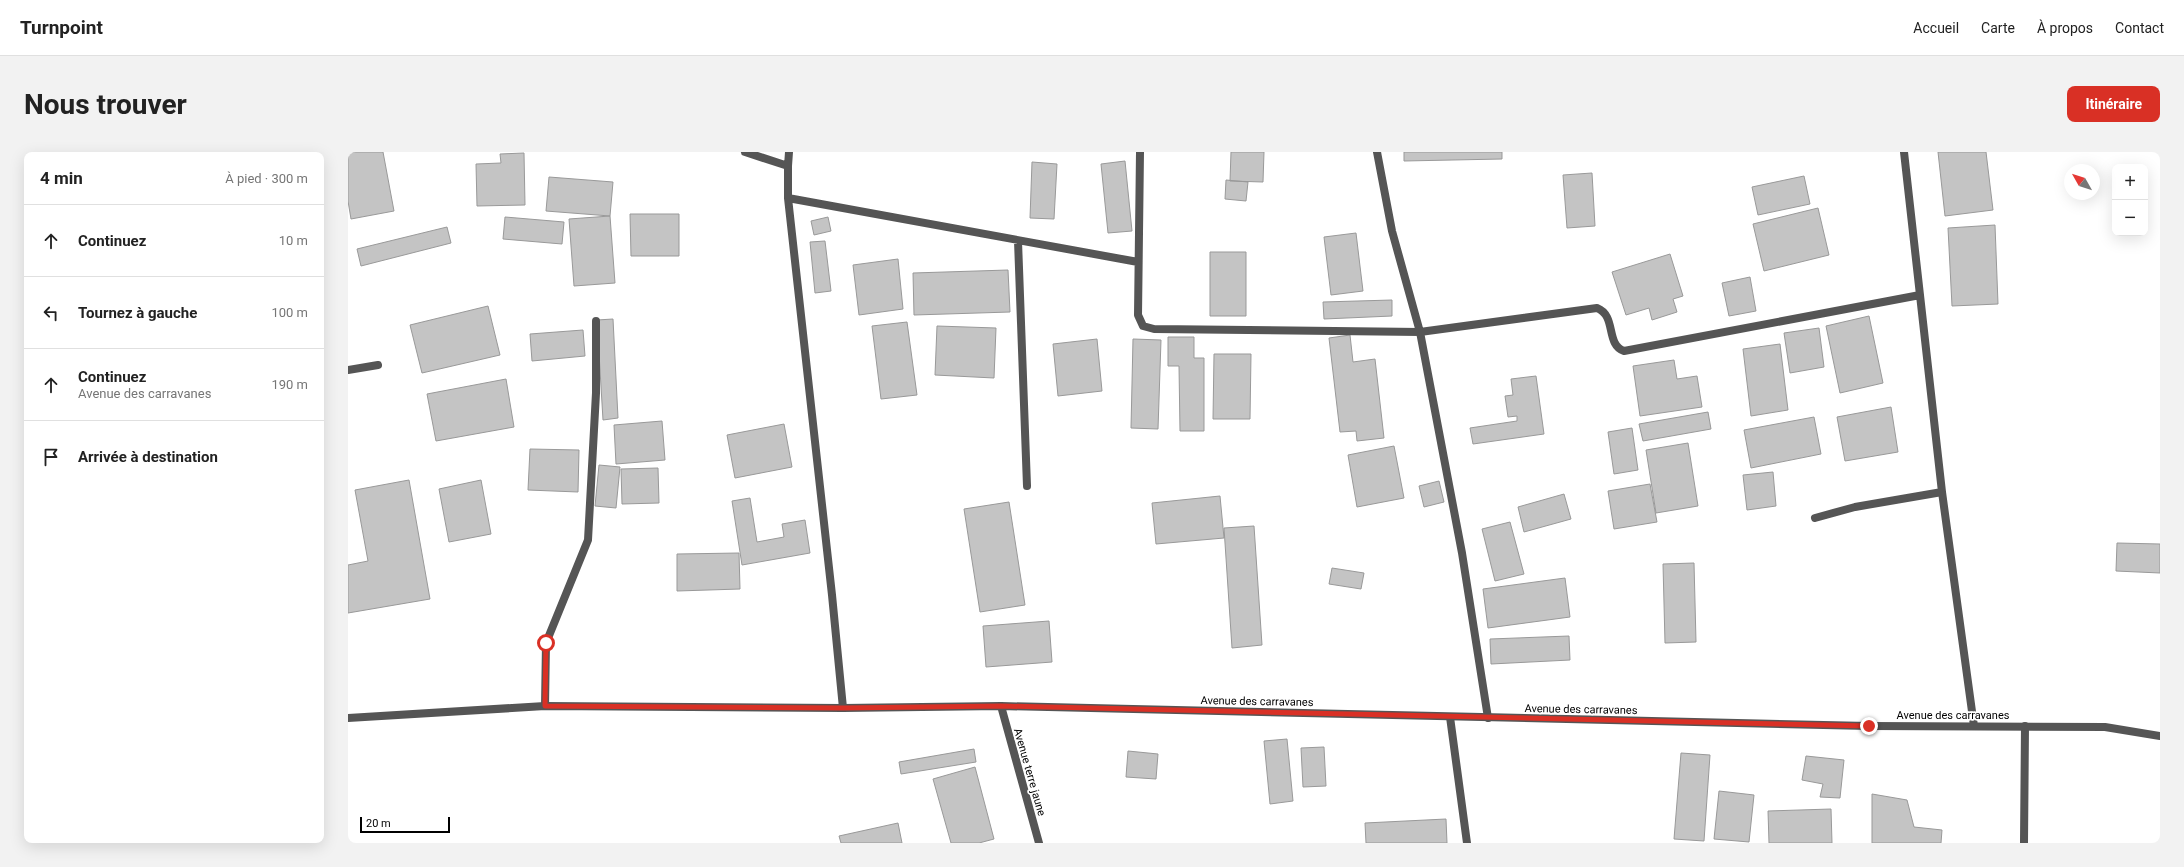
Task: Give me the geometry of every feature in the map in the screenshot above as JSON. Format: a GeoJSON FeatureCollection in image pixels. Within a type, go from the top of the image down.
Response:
{"type":"FeatureCollection","features":[{"type":"Feature","properties":{"kind":"street"},"geometry":{"type":"LineString","coordinates":[[745,152],[788,166]]}},
{"type":"Feature","properties":{"kind":"street"},"geometry":{"type":"LineString","coordinates":[[789,152],[788,198],[832,588],[843,708]]}},
{"type":"Feature","properties":{"kind":"street"},"geometry":{"type":"LineString","coordinates":[[1140,152],[1138,315],[1143,326],[1154,329],[1420,332],[1597,308],[1604,310],[1608,317],[1615,344],[1618,349],[1624,351],[1920,295]]}},
{"type":"Feature","properties":{"kind":"street"},"geometry":{"type":"LineString","coordinates":[[1377,152],[1392,231],[1420,332],[1462,553],[1488,718]]}},
{"type":"Feature","properties":{"kind":"street"},"geometry":{"type":"LineString","coordinates":[[1904,152],[1942,492],[1974,726]]}},
{"type":"Feature","properties":{"kind":"street"},"geometry":{"type":"LineString","coordinates":[[788,198],[1138,262]]}},
{"type":"Feature","properties":{"kind":"street"},"geometry":{"type":"LineString","coordinates":[[1018,241],[1027,486]]}},
{"type":"Feature","properties":{"kind":"street"},"geometry":{"type":"LineString","coordinates":[[545,706],[546,643],[588,540],[596,393],[596,321]]}},
{"type":"Feature","properties":{"kind":"street"},"geometry":{"type":"LineString","coordinates":[[348,370],[378,365]]}},
{"type":"Feature","properties":{"kind":"street"},"geometry":{"type":"LineString","coordinates":[[1815,518],[1855,507],[1942,492]]}},
{"type":"Feature","properties":{"kind":"street","name":"Avenue des carravanes"},"geometry":{"type":"LineString","coordinates":[[348,718],[545,706],[843,708],[1001,706],[1861,726],[2105,727],[2160,736]]}},
{"type":"Feature","properties":{"kind":"street","name":"Avenue terre jaune"},"geometry":{"type":"LineString","coordinates":[[1001,706],[1039,843]]}},
{"type":"Feature","properties":{"kind":"street"},"geometry":{"type":"LineString","coordinates":[[1450,717],[1467,843]]}},
{"type":"Feature","properties":{"kind":"street"},"geometry":{"type":"LineString","coordinates":[[2024,843],[2025,726]]}},
{"type":"Feature","properties":{"kind":"building"},"geometry":{"type":"Polygon","coordinates":[[[348,152],[383,152],[394,211],[351,219],[348,201],[348,152]]]}},
{"type":"Feature","properties":{"kind":"building"},"geometry":{"type":"Polygon","coordinates":[[[1231,152],[1264,152],[1263,182],[1230,181],[1231,152]]]}},
{"type":"Feature","properties":{"kind":"building"},"geometry":{"type":"Polygon","coordinates":[[[1404,152],[1502,152],[1502,159],[1404,161],[1404,152]]]}},
{"type":"Feature","properties":{"kind":"building"},"geometry":{"type":"Polygon","coordinates":[[[1938,152],[1986,152],[1993,210],[1945,216],[1938,152]]]}},
{"type":"Feature","properties":{"kind":"building"},"geometry":{"type":"Polygon","coordinates":[[[524,153],[525,205],[477,206],[476,164],[501,163],[500,154],[524,153]]]}},
{"type":"Feature","properties":{"kind":"building"},"geometry":{"type":"Polygon","coordinates":[[[1125,161],[1132,231],[1108,233],[1101,164],[1125,161]]]}},
{"type":"Feature","properties":{"kind":"building"},"geometry":{"type":"Polygon","coordinates":[[[1032,162],[1057,164],[1054,219],[1030,218],[1032,162]]]}},
{"type":"Feature","properties":{"kind":"building"},"geometry":{"type":"Polygon","coordinates":[[[1592,173],[1595,226],[1567,228],[1563,175],[1592,173]]]}},
{"type":"Feature","properties":{"kind":"building"},"geometry":{"type":"Polygon","coordinates":[[[1804,176],[1810,204],[1758,215],[1752,187],[1804,176]]]}},
{"type":"Feature","properties":{"kind":"building"},"geometry":{"type":"Polygon","coordinates":[[[549,177],[613,182],[610,216],[546,211],[549,177]]]}},
{"type":"Feature","properties":{"kind":"building"},"geometry":{"type":"Polygon","coordinates":[[[1226,180],[1248,182],[1246,201],[1225,199],[1226,180]]]}},
{"type":"Feature","properties":{"kind":"building"},"geometry":{"type":"Polygon","coordinates":[[[1818,208],[1829,255],[1764,271],[1753,224],[1818,208]]]}},
{"type":"Feature","properties":{"kind":"building"},"geometry":{"type":"Polygon","coordinates":[[[630,214],[679,214],[679,256],[631,256],[630,214]]]}},
{"type":"Feature","properties":{"kind":"building"},"geometry":{"type":"Polygon","coordinates":[[[610,216],[615,283],[574,286],[569,219],[610,216]]]}},
{"type":"Feature","properties":{"kind":"building"},"geometry":{"type":"Polygon","coordinates":[[[505,217],[564,222],[562,244],[503,239],[505,217]]]}},
{"type":"Feature","properties":{"kind":"building"},"geometry":{"type":"Polygon","coordinates":[[[828,217],[831,231],[814,235],[811,221],[828,217]]]}},
{"type":"Feature","properties":{"kind":"building"},"geometry":{"type":"Polygon","coordinates":[[[1995,225],[1998,304],[1952,306],[1948,228],[1995,225]]]}},
{"type":"Feature","properties":{"kind":"building"},"geometry":{"type":"Polygon","coordinates":[[[447,227],[451,243],[361,266],[357,249],[447,227]]]}},
{"type":"Feature","properties":{"kind":"building"},"geometry":{"type":"Polygon","coordinates":[[[1356,233],[1363,291],[1331,295],[1324,237],[1356,233]]]}},
{"type":"Feature","properties":{"kind":"building"},"geometry":{"type":"Polygon","coordinates":[[[825,241],[831,291],[815,293],[810,242],[825,241]]]}},
{"type":"Feature","properties":{"kind":"building"},"geometry":{"type":"Polygon","coordinates":[[[1210,252],[1246,252],[1246,316],[1210,316],[1210,252]]]}},
{"type":"Feature","properties":{"kind":"building"},"geometry":{"type":"Polygon","coordinates":[[[1670,254],[1683,296],[1673,299],[1677,312],[1652,320],[1649,308],[1626,315],[1612,272],[1670,254]]]}},
{"type":"Feature","properties":{"kind":"building"},"geometry":{"type":"Polygon","coordinates":[[[898,259],[903,309],[859,315],[853,265],[898,259]]]}},
{"type":"Feature","properties":{"kind":"building"},"geometry":{"type":"Polygon","coordinates":[[[1008,270],[1010,312],[914,315],[913,273],[1008,270]]]}},
{"type":"Feature","properties":{"kind":"building"},"geometry":{"type":"Polygon","coordinates":[[[1750,277],[1756,311],[1729,316],[1722,283],[1750,277]]]}},
{"type":"Feature","properties":{"kind":"building"},"geometry":{"type":"Polygon","coordinates":[[[1392,300],[1392,316],[1324,319],[1323,302],[1392,300]]]}},
{"type":"Feature","properties":{"kind":"building"},"geometry":{"type":"Polygon","coordinates":[[[488,306],[500,355],[422,373],[410,325],[488,306]]]}},
{"type":"Feature","properties":{"kind":"building"},"geometry":{"type":"Polygon","coordinates":[[[1869,316],[1883,383],[1840,393],[1826,326],[1869,316]]]}},
{"type":"Feature","properties":{"kind":"building"},"geometry":{"type":"Polygon","coordinates":[[[613,319],[618,418],[603,420],[597,320],[613,319]]]}},
{"type":"Feature","properties":{"kind":"building"},"geometry":{"type":"Polygon","coordinates":[[[907,322],[917,395],[881,399],[872,326],[907,322]]]}},
{"type":"Feature","properties":{"kind":"building"},"geometry":{"type":"Polygon","coordinates":[[[937,326],[996,328],[994,378],[935,375],[937,326]]]}},
{"type":"Feature","properties":{"kind":"building"},"geometry":{"type":"Polygon","coordinates":[[[1819,328],[1824,367],[1790,373],[1784,333],[1819,328]]]}},
{"type":"Feature","properties":{"kind":"building"},"geometry":{"type":"Polygon","coordinates":[[[583,330],[585,356],[532,361],[530,334],[583,330]]]}},
{"type":"Feature","properties":{"kind":"building"},"geometry":{"type":"Polygon","coordinates":[[[1350,335],[1353,362],[1375,359],[1384,438],[1357,441],[1356,431],[1340,432],[1329,338],[1350,335]]]}},
{"type":"Feature","properties":{"kind":"building"},"geometry":{"type":"Polygon","coordinates":[[[1168,337],[1194,337],[1194,358],[1204,358],[1204,431],[1180,431],[1179,366],[1168,366],[1168,337]]]}},
{"type":"Feature","properties":{"kind":"building"},"geometry":{"type":"Polygon","coordinates":[[[1097,339],[1102,391],[1058,396],[1053,344],[1097,339]]]}},
{"type":"Feature","properties":{"kind":"building"},"geometry":{"type":"Polygon","coordinates":[[[1133,339],[1161,340],[1158,429],[1131,428],[1133,339]]]}},
{"type":"Feature","properties":{"kind":"building"},"geometry":{"type":"Polygon","coordinates":[[[1780,344],[1788,410],[1751,416],[1743,349],[1780,344]]]}},
{"type":"Feature","properties":{"kind":"building"},"geometry":{"type":"Polygon","coordinates":[[[1214,354],[1251,354],[1250,419],[1213,419],[1214,354]]]}},
{"type":"Feature","properties":{"kind":"building"},"geometry":{"type":"Polygon","coordinates":[[[1674,360],[1677,379],[1697,376],[1702,407],[1640,416],[1633,366],[1674,360]]]}},
{"type":"Feature","properties":{"kind":"building"},"geometry":{"type":"Polygon","coordinates":[[[1536,376],[1544,434],[1473,444],[1470,428],[1517,421],[1517,416],[1508,417],[1505,396],[1513,395],[1511,379],[1536,376]]]}},
{"type":"Feature","properties":{"kind":"building"},"geometry":{"type":"Polygon","coordinates":[[[506,379],[514,427],[436,441],[427,394],[506,379]]]}},
{"type":"Feature","properties":{"kind":"building"},"geometry":{"type":"Polygon","coordinates":[[[1891,407],[1898,452],[1845,461],[1837,417],[1891,407]]]}},
{"type":"Feature","properties":{"kind":"building"},"geometry":{"type":"Polygon","coordinates":[[[1708,412],[1711,429],[1643,441],[1639,424],[1708,412]]]}},
{"type":"Feature","properties":{"kind":"building"},"geometry":{"type":"Polygon","coordinates":[[[1814,417],[1821,454],[1751,468],[1744,430],[1814,417]]]}},
{"type":"Feature","properties":{"kind":"building"},"geometry":{"type":"Polygon","coordinates":[[[662,421],[665,460],[616,464],[614,425],[662,421]]]}},
{"type":"Feature","properties":{"kind":"building"},"geometry":{"type":"Polygon","coordinates":[[[784,424],[792,467],[735,478],[727,435],[784,424]]]}},
{"type":"Feature","properties":{"kind":"building"},"geometry":{"type":"Polygon","coordinates":[[[1632,428],[1638,470],[1614,474],[1608,432],[1632,428]]]}},
{"type":"Feature","properties":{"kind":"building"},"geometry":{"type":"Polygon","coordinates":[[[1688,443],[1698,506],[1656,513],[1646,450],[1688,443]]]}},
{"type":"Feature","properties":{"kind":"building"},"geometry":{"type":"Polygon","coordinates":[[[1394,446],[1404,498],[1357,507],[1348,455],[1394,446]]]}},
{"type":"Feature","properties":{"kind":"building"},"geometry":{"type":"Polygon","coordinates":[[[530,449],[579,450],[578,492],[528,490],[530,449]]]}},
{"type":"Feature","properties":{"kind":"building"},"geometry":{"type":"Polygon","coordinates":[[[599,465],[620,467],[616,508],[595,506],[599,465]]]}},
{"type":"Feature","properties":{"kind":"building"},"geometry":{"type":"Polygon","coordinates":[[[658,468],[659,503],[622,504],[621,469],[658,468]]]}},
{"type":"Feature","properties":{"kind":"building"},"geometry":{"type":"Polygon","coordinates":[[[1773,472],[1776,506],[1747,510],[1743,475],[1773,472]]]}},
{"type":"Feature","properties":{"kind":"building"},"geometry":{"type":"Polygon","coordinates":[[[409,480],[430,599],[348,613],[348,565],[368,561],[355,490],[409,480]]]}},
{"type":"Feature","properties":{"kind":"building"},"geometry":{"type":"Polygon","coordinates":[[[481,480],[491,534],[449,542],[439,489],[481,480]]]}},
{"type":"Feature","properties":{"kind":"building"},"geometry":{"type":"Polygon","coordinates":[[[1439,481],[1444,502],[1424,507],[1419,486],[1439,481]]]}},
{"type":"Feature","properties":{"kind":"building"},"geometry":{"type":"Polygon","coordinates":[[[1650,484],[1657,522],[1614,529],[1608,491],[1650,484]]]}},
{"type":"Feature","properties":{"kind":"building"},"geometry":{"type":"Polygon","coordinates":[[[1564,494],[1571,519],[1524,532],[1518,507],[1564,494]]]}},
{"type":"Feature","properties":{"kind":"building"},"geometry":{"type":"Polygon","coordinates":[[[1220,496],[1224,538],[1156,544],[1152,503],[1220,496]]]}},
{"type":"Feature","properties":{"kind":"building"},"geometry":{"type":"Polygon","coordinates":[[[750,498],[757,542],[784,537],[782,524],[805,520],[810,553],[742,565],[732,501],[750,498]]]}},
{"type":"Feature","properties":{"kind":"building"},"geometry":{"type":"Polygon","coordinates":[[[1009,502],[1025,605],[980,612],[964,509],[1009,502]]]}},
{"type":"Feature","properties":{"kind":"building"},"geometry":{"type":"Polygon","coordinates":[[[1510,522],[1524,574],[1495,581],[1482,529],[1510,522]]]}},
{"type":"Feature","properties":{"kind":"building"},"geometry":{"type":"Polygon","coordinates":[[[1254,526],[1262,645],[1232,648],[1224,528],[1254,526]]]}},
{"type":"Feature","properties":{"kind":"building"},"geometry":{"type":"Polygon","coordinates":[[[2117,543],[2160,544],[2160,573],[2116,571],[2117,543]]]}},
{"type":"Feature","properties":{"kind":"building"},"geometry":{"type":"Polygon","coordinates":[[[739,553],[740,589],[677,591],[677,554],[739,553]]]}},
{"type":"Feature","properties":{"kind":"building"},"geometry":{"type":"Polygon","coordinates":[[[1694,563],[1696,642],[1665,643],[1663,564],[1694,563]]]}},
{"type":"Feature","properties":{"kind":"building"},"geometry":{"type":"Polygon","coordinates":[[[1332,568],[1364,573],[1361,589],[1329,584],[1332,568]]]}},
{"type":"Feature","properties":{"kind":"building"},"geometry":{"type":"Polygon","coordinates":[[[1565,578],[1570,617],[1488,628],[1483,589],[1565,578]]]}},
{"type":"Feature","properties":{"kind":"building"},"geometry":{"type":"Polygon","coordinates":[[[1049,621],[1052,662],[986,667],[983,626],[1049,621]]]}},
{"type":"Feature","properties":{"kind":"building"},"geometry":{"type":"Polygon","coordinates":[[[1569,636],[1570,660],[1491,664],[1490,639],[1569,636]]]}},
{"type":"Feature","properties":{"kind":"building"},"geometry":{"type":"Polygon","coordinates":[[[1287,739],[1293,801],[1270,804],[1264,741],[1287,739]]]}},
{"type":"Feature","properties":{"kind":"building"},"geometry":{"type":"Polygon","coordinates":[[[1324,747],[1326,786],[1303,787],[1301,748],[1324,747]]]}},
{"type":"Feature","properties":{"kind":"building"},"geometry":{"type":"Polygon","coordinates":[[[974,749],[976,762],[901,774],[899,762],[974,749]]]}},
{"type":"Feature","properties":{"kind":"building"},"geometry":{"type":"Polygon","coordinates":[[[1128,751],[1158,754],[1156,779],[1126,777],[1128,751]]]}},
{"type":"Feature","properties":{"kind":"building"},"geometry":{"type":"Polygon","coordinates":[[[1681,753],[1710,755],[1704,841],[1674,839],[1681,753]]]}},
{"type":"Feature","properties":{"kind":"building"},"geometry":{"type":"Polygon","coordinates":[[[1806,756],[1844,760],[1840,798],[1820,797],[1823,784],[1802,780],[1806,756]]]}},
{"type":"Feature","properties":{"kind":"building"},"geometry":{"type":"Polygon","coordinates":[[[975,767],[994,839],[979,843],[951,843],[933,779],[975,767]]]}},
{"type":"Feature","properties":{"kind":"building"},"geometry":{"type":"Polygon","coordinates":[[[1719,791],[1754,795],[1749,842],[1714,839],[1719,791]]]}},
{"type":"Feature","properties":{"kind":"building"},"geometry":{"type":"Polygon","coordinates":[[[1872,794],[1907,800],[1914,827],[1942,830],[1941,843],[1872,843],[1872,794]]]}},
{"type":"Feature","properties":{"kind":"building"},"geometry":{"type":"Polygon","coordinates":[[[1831,809],[1832,843],[1769,843],[1768,811],[1831,809]]]}},
{"type":"Feature","properties":{"kind":"building"},"geometry":{"type":"Polygon","coordinates":[[[1446,819],[1447,843],[1366,843],[1365,823],[1446,819]]]}},
{"type":"Feature","properties":{"kind":"building"},"geometry":{"type":"Polygon","coordinates":[[[898,823],[902,843],[841,843],[839,836],[898,823]]]}},
{"type":"Feature","properties":{"kind":"route"},"geometry":{"type":"LineString","coordinates":[[546,643],[545,706],[843,708],[1001,706],[1869,726]]}}]}
